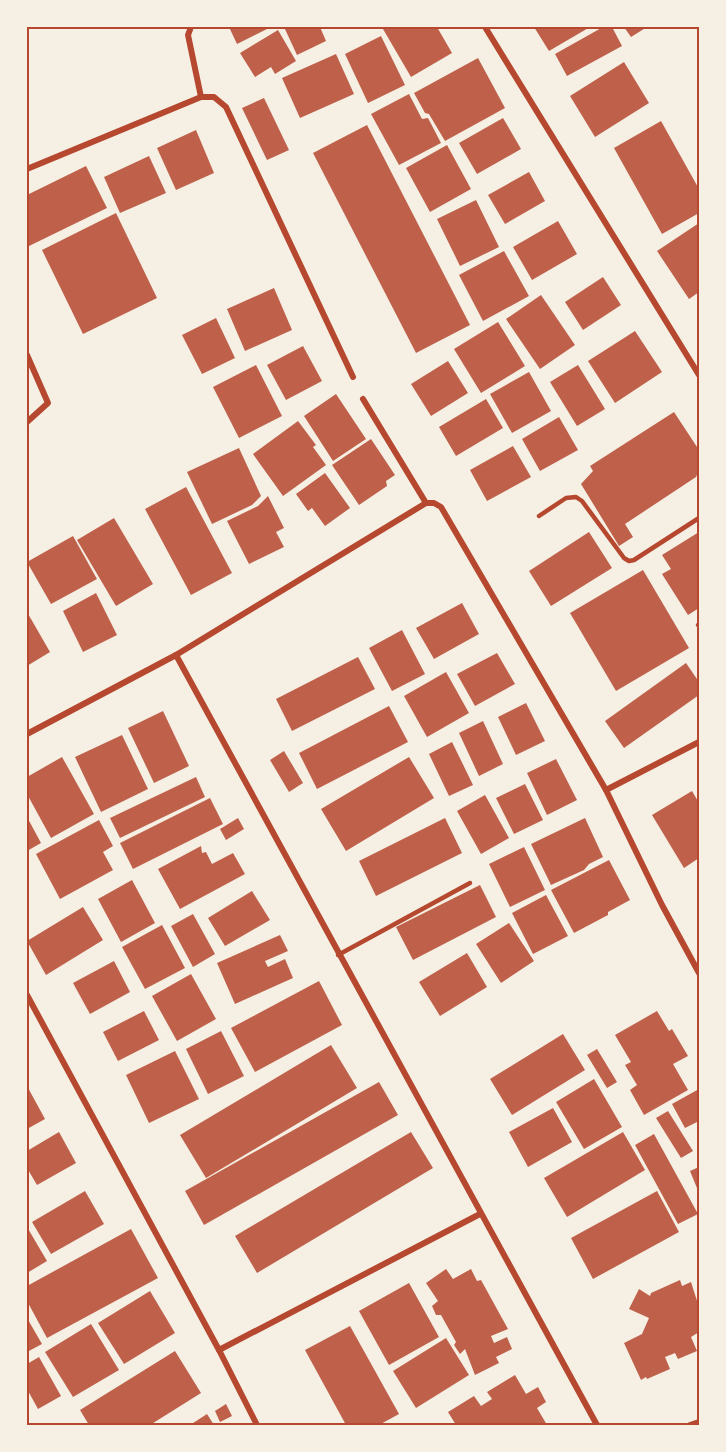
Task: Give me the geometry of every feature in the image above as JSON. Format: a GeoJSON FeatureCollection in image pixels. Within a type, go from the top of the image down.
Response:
{"type":"FeatureCollection","features":[{"type":"Feature","properties":{"kind":"street"},"geometry":{"type":"LineString","coordinates":[[191,27],[188,35],[201,97]]}},
{"type":"Feature","properties":{"kind":"street"},"geometry":{"type":"LineString","coordinates":[[485,27],[699,375]]}},
{"type":"Feature","properties":{"kind":"street"},"geometry":{"type":"LineString","coordinates":[[27,169],[201,97],[214,98],[226,107],[353,377]]}},
{"type":"Feature","properties":{"kind":"street"},"geometry":{"type":"LineString","coordinates":[[27,355],[48,403],[27,422]]}},
{"type":"Feature","properties":{"kind":"street"},"geometry":{"type":"LineString","coordinates":[[363,399],[426,503]]}},
{"type":"Feature","properties":{"kind":"street"},"geometry":{"type":"LineString","coordinates":[[27,734],[176,655],[426,503],[434,503],[441,507],[606,790],[662,905],[699,973]]}},
{"type":"Feature","properties":{"kind":"street"},"geometry":{"type":"LineString","coordinates":[[176,655],[597,1425]]}},
{"type":"Feature","properties":{"kind":"street"},"geometry":{"type":"LineString","coordinates":[[606,790],[699,742]]}},
{"type":"Feature","properties":{"kind":"street"},"geometry":{"type":"LineString","coordinates":[[27,995],[219,1350],[257,1425]]}},
{"type":"Feature","properties":{"kind":"street"},"geometry":{"type":"LineString","coordinates":[[219,1350],[480,1214]]}},
{"type":"Feature","properties":{"kind":"street"},"geometry":{"type":"LineString","coordinates":[[690,1425],[699,1422]]}},
{"type":"Feature","properties":{"kind":"lane"},"geometry":{"type":"LineString","coordinates":[[539,516],[566,498],[576,496],[624,558],[629,561],[634,561],[699,518]]}},
{"type":"Feature","properties":{"kind":"lane"},"geometry":{"type":"LineString","coordinates":[[338,955],[470,883]]}},
{"type":"Feature","properties":{"kind":"building"},"geometry":{"type":"Polygon","coordinates":[[[229,27],[271,27],[237,44],[229,27]]]}},
{"type":"Feature","properties":{"kind":"building"},"geometry":{"type":"Polygon","coordinates":[[[284,27],[320,27],[326,41],[297,55],[284,27]]]}},
{"type":"Feature","properties":{"kind":"building"},"geometry":{"type":"Polygon","coordinates":[[[387,27],[437,27],[452,53],[411,77],[383,29],[387,27]]]}},
{"type":"Feature","properties":{"kind":"building"},"geometry":{"type":"Polygon","coordinates":[[[534,27],[590,27],[549,51],[534,27]]]}},
{"type":"Feature","properties":{"kind":"building"},"geometry":{"type":"Polygon","coordinates":[[[603,27],[612,27],[622,46],[567,76],[555,54],[603,27]]]}},
{"type":"Feature","properties":{"kind":"building"},"geometry":{"type":"Polygon","coordinates":[[[624,27],[647,27],[631,37],[624,27]]]}},
{"type":"Feature","properties":{"kind":"building"},"geometry":{"type":"Polygon","coordinates":[[[278,30],[296,61],[275,74],[271,67],[255,77],[240,53],[278,30]]]}},
{"type":"Feature","properties":{"kind":"building"},"geometry":{"type":"Polygon","coordinates":[[[381,36],[405,85],[368,103],[345,54],[381,36]]]}},
{"type":"Feature","properties":{"kind":"building"},"geometry":{"type":"Polygon","coordinates":[[[336,54],[354,94],[300,118],[282,78],[336,54]]]}},
{"type":"Feature","properties":{"kind":"building"},"geometry":{"type":"Polygon","coordinates":[[[478,58],[505,108],[445,141],[414,93],[478,58]]]}},
{"type":"Feature","properties":{"kind":"building"},"geometry":{"type":"Polygon","coordinates":[[[624,62],[649,103],[595,137],[570,96],[624,62]]]}},
{"type":"Feature","properties":{"kind":"building"},"geometry":{"type":"Polygon","coordinates":[[[409,94],[422,119],[428,118],[441,143],[399,165],[371,114],[409,94]]]}},
{"type":"Feature","properties":{"kind":"building"},"geometry":{"type":"Polygon","coordinates":[[[264,98],[289,150],[267,160],[242,108],[264,98]]]}},
{"type":"Feature","properties":{"kind":"building"},"geometry":{"type":"Polygon","coordinates":[[[503,118],[521,149],[477,174],[459,143],[503,118]]]}},
{"type":"Feature","properties":{"kind":"building"},"geometry":{"type":"Polygon","coordinates":[[[661,121],[699,189],[699,213],[662,234],[614,148],[661,121]]]}},
{"type":"Feature","properties":{"kind":"building"},"geometry":{"type":"Polygon","coordinates":[[[367,125],[470,325],[416,353],[313,153],[367,125]]]}},
{"type":"Feature","properties":{"kind":"building"},"geometry":{"type":"Polygon","coordinates":[[[196,130],[214,173],[176,190],[157,148],[196,130]]]}},
{"type":"Feature","properties":{"kind":"building"},"geometry":{"type":"Polygon","coordinates":[[[447,145],[471,189],[430,212],[406,168],[447,145]]]}},
{"type":"Feature","properties":{"kind":"building"},"geometry":{"type":"Polygon","coordinates":[[[149,156],[166,193],[120,213],[104,177],[149,156]]]}},
{"type":"Feature","properties":{"kind":"building"},"geometry":{"type":"Polygon","coordinates":[[[86,166],[107,208],[27,247],[27,195],[86,166]]]}},
{"type":"Feature","properties":{"kind":"building"},"geometry":{"type":"Polygon","coordinates":[[[529,172],[545,201],[505,224],[488,195],[529,172]]]}},
{"type":"Feature","properties":{"kind":"building"},"geometry":{"type":"Polygon","coordinates":[[[476,200],[499,247],[460,266],[437,219],[476,200]]]}},
{"type":"Feature","properties":{"kind":"building"},"geometry":{"type":"Polygon","coordinates":[[[116,213],[157,298],[83,334],[42,250],[116,213]]]}},
{"type":"Feature","properties":{"kind":"building"},"geometry":{"type":"Polygon","coordinates":[[[558,221],[577,254],[532,280],[513,247],[558,221]]]}},
{"type":"Feature","properties":{"kind":"building"},"geometry":{"type":"Polygon","coordinates":[[[699,223],[699,292],[689,299],[657,251],[699,223]]]}},
{"type":"Feature","properties":{"kind":"building"},"geometry":{"type":"Polygon","coordinates":[[[504,251],[529,296],[483,321],[459,275],[504,251]]]}},
{"type":"Feature","properties":{"kind":"building"},"geometry":{"type":"Polygon","coordinates":[[[603,277],[621,305],[583,330],[565,302],[603,277]]]}},
{"type":"Feature","properties":{"kind":"building"},"geometry":{"type":"Polygon","coordinates":[[[274,288],[292,330],[245,351],[227,309],[274,288]]]}},
{"type":"Feature","properties":{"kind":"building"},"geometry":{"type":"Polygon","coordinates":[[[541,295],[575,345],[540,369],[506,319],[541,295]]]}},
{"type":"Feature","properties":{"kind":"building"},"geometry":{"type":"Polygon","coordinates":[[[216,318],[235,358],[202,374],[182,335],[216,318]]]}},
{"type":"Feature","properties":{"kind":"building"},"geometry":{"type":"Polygon","coordinates":[[[498,322],[525,366],[481,393],[454,349],[498,322]]]}},
{"type":"Feature","properties":{"kind":"building"},"geometry":{"type":"Polygon","coordinates":[[[635,331],[662,372],[615,403],[588,361],[635,331]]]}},
{"type":"Feature","properties":{"kind":"building"},"geometry":{"type":"Polygon","coordinates":[[[303,346],[322,381],[286,400],[267,365],[303,346]]]}},
{"type":"Feature","properties":{"kind":"building"},"geometry":{"type":"Polygon","coordinates":[[[448,361],[468,393],[431,416],[411,384],[448,361]]]}},
{"type":"Feature","properties":{"kind":"building"},"geometry":{"type":"Polygon","coordinates":[[[256,365],[282,416],[239,438],[213,387],[256,365]]]}},
{"type":"Feature","properties":{"kind":"building"},"geometry":{"type":"Polygon","coordinates":[[[578,365],[605,409],[577,426],[550,382],[578,365]]]}},
{"type":"Feature","properties":{"kind":"building"},"geometry":{"type":"Polygon","coordinates":[[[529,372],[551,411],[512,433],[490,394],[529,372]]]}},
{"type":"Feature","properties":{"kind":"building"},"geometry":{"type":"Polygon","coordinates":[[[336,394],[366,439],[333,461],[304,416],[336,394]]]}},
{"type":"Feature","properties":{"kind":"building"},"geometry":{"type":"Polygon","coordinates":[[[486,399],[503,428],[456,456],[439,427],[486,399]]]}},
{"type":"Feature","properties":{"kind":"building"},"geometry":{"type":"Polygon","coordinates":[[[674,412],[699,450],[699,470],[696,477],[625,524],[633,537],[619,546],[581,484],[593,471],[590,466],[674,412]]]}},
{"type":"Feature","properties":{"kind":"building"},"geometry":{"type":"Polygon","coordinates":[[[559,417],[578,450],[540,471],[522,439],[559,417]]]}},
{"type":"Feature","properties":{"kind":"building"},"geometry":{"type":"Polygon","coordinates":[[[298,421],[316,445],[313,447],[326,465],[283,496],[253,454],[298,421]]]}},
{"type":"Feature","properties":{"kind":"building"},"geometry":{"type":"Polygon","coordinates":[[[371,439],[395,475],[386,481],[387,486],[359,505],[332,465],[371,439]]]}},
{"type":"Feature","properties":{"kind":"building"},"geometry":{"type":"Polygon","coordinates":[[[513,446],[531,477],[487,501],[470,470],[513,446]]]}},
{"type":"Feature","properties":{"kind":"building"},"geometry":{"type":"Polygon","coordinates":[[[239,448],[261,496],[252,505],[212,524],[187,472],[239,448]]]}},
{"type":"Feature","properties":{"kind":"building"},"geometry":{"type":"Polygon","coordinates":[[[325,473],[350,508],[325,526],[312,508],[308,511],[296,494],[325,473]]]}},
{"type":"Feature","properties":{"kind":"building"},"geometry":{"type":"Polygon","coordinates":[[[186,487],[232,573],[191,595],[145,509],[186,487]]]}},
{"type":"Feature","properties":{"kind":"building"},"geometry":{"type":"Polygon","coordinates":[[[268,496],[284,528],[276,532],[284,547],[249,564],[227,521],[258,506],[268,496]]]}},
{"type":"Feature","properties":{"kind":"building"},"geometry":{"type":"Polygon","coordinates":[[[114,518],[153,584],[116,606],[77,540],[114,518]]]}},
{"type":"Feature","properties":{"kind":"building"},"geometry":{"type":"Polygon","coordinates":[[[589,532],[612,568],[551,606],[529,571],[589,532]]]}},
{"type":"Feature","properties":{"kind":"building"},"geometry":{"type":"Polygon","coordinates":[[[699,532],[699,608],[688,615],[662,574],[671,569],[662,555],[699,532]]]}},
{"type":"Feature","properties":{"kind":"building"},"geometry":{"type":"Polygon","coordinates":[[[73,536],[97,579],[51,604],[27,562],[73,536]]]}},
{"type":"Feature","properties":{"kind":"building"},"geometry":{"type":"Polygon","coordinates":[[[643,570],[689,648],[616,691],[570,613],[643,570]]]}},
{"type":"Feature","properties":{"kind":"building"},"geometry":{"type":"Polygon","coordinates":[[[96,593],[117,635],[83,652],[63,611],[96,593]]]}},
{"type":"Feature","properties":{"kind":"building"},"geometry":{"type":"Polygon","coordinates":[[[462,603],[479,634],[434,659],[416,628],[462,603]]]}},
{"type":"Feature","properties":{"kind":"building"},"geometry":{"type":"Polygon","coordinates":[[[27,612],[50,652],[27,666],[27,612]]]}},
{"type":"Feature","properties":{"kind":"building"},"geometry":{"type":"Polygon","coordinates":[[[402,630],[425,674],[392,691],[369,648],[402,630]]]}},
{"type":"Feature","properties":{"kind":"building"},"geometry":{"type":"Polygon","coordinates":[[[497,653],[515,684],[475,706],[457,674],[497,653]]]}},
{"type":"Feature","properties":{"kind":"building"},"geometry":{"type":"Polygon","coordinates":[[[358,657],[375,689],[292,731],[276,699],[358,657]]]}},
{"type":"Feature","properties":{"kind":"building"},"geometry":{"type":"Polygon","coordinates":[[[686,663],[699,682],[699,695],[624,748],[605,721],[686,663]]]}},
{"type":"Feature","properties":{"kind":"building"},"geometry":{"type":"Polygon","coordinates":[[[446,672],[469,713],[427,737],[404,696],[446,672]]]}},
{"type":"Feature","properties":{"kind":"building"},"geometry":{"type":"Polygon","coordinates":[[[526,703],[545,741],[516,755],[498,717],[526,703]]]}},
{"type":"Feature","properties":{"kind":"building"},"geometry":{"type":"Polygon","coordinates":[[[389,706],[408,742],[317,789],[299,753],[389,706]]]}},
{"type":"Feature","properties":{"kind":"building"},"geometry":{"type":"Polygon","coordinates":[[[163,711],[189,766],[154,783],[128,728],[163,711]]]}},
{"type":"Feature","properties":{"kind":"building"},"geometry":{"type":"Polygon","coordinates":[[[483,721],[503,764],[479,776],[459,733],[483,721]]]}},
{"type":"Feature","properties":{"kind":"building"},"geometry":{"type":"Polygon","coordinates":[[[122,735],[148,789],[101,812],[75,757],[122,735]]]}},
{"type":"Feature","properties":{"kind":"building"},"geometry":{"type":"Polygon","coordinates":[[[452,742],[473,785],[449,796],[429,754],[452,742]]]}},
{"type":"Feature","properties":{"kind":"building"},"geometry":{"type":"Polygon","coordinates":[[[284,751],[303,783],[289,792],[270,760],[284,751]]]}},
{"type":"Feature","properties":{"kind":"building"},"geometry":{"type":"Polygon","coordinates":[[[62,757],[94,814],[51,838],[27,794],[27,777],[62,757]]]}},
{"type":"Feature","properties":{"kind":"building"},"geometry":{"type":"Polygon","coordinates":[[[409,757],[434,798],[346,851],[321,809],[409,757]]]}},
{"type":"Feature","properties":{"kind":"building"},"geometry":{"type":"Polygon","coordinates":[[[556,759],[577,800],[547,815],[527,773],[556,759]]]}},
{"type":"Feature","properties":{"kind":"building"},"geometry":{"type":"Polygon","coordinates":[[[196,777],[205,797],[120,838],[110,818],[196,777]]]}},
{"type":"Feature","properties":{"kind":"building"},"geometry":{"type":"Polygon","coordinates":[[[525,784],[543,820],[514,834],[496,798],[525,784]]]}},
{"type":"Feature","properties":{"kind":"building"},"geometry":{"type":"Polygon","coordinates":[[[692,791],[699,803],[699,858],[684,868],[652,815],[692,791]]]}},
{"type":"Feature","properties":{"kind":"building"},"geometry":{"type":"Polygon","coordinates":[[[485,795],[509,838],[481,854],[457,811],[485,795]]]}},
{"type":"Feature","properties":{"kind":"building"},"geometry":{"type":"Polygon","coordinates":[[[210,798],[223,824],[133,869],[120,843],[210,798]]]}},
{"type":"Feature","properties":{"kind":"building"},"geometry":{"type":"Polygon","coordinates":[[[27,817],[41,843],[27,851],[27,817]]]}},
{"type":"Feature","properties":{"kind":"building"},"geometry":{"type":"Polygon","coordinates":[[[238,818],[244,829],[226,840],[220,829],[238,818]]]}},
{"type":"Feature","properties":{"kind":"building"},"geometry":{"type":"Polygon","coordinates":[[[445,818],[462,853],[376,896],[359,861],[445,818]]]}},
{"type":"Feature","properties":{"kind":"building"},"geometry":{"type":"Polygon","coordinates":[[[585,818],[603,857],[589,864],[584,870],[551,885],[531,844],[585,818]]]}},
{"type":"Feature","properties":{"kind":"building"},"geometry":{"type":"Polygon","coordinates":[[[99,820],[113,846],[103,852],[113,870],[60,899],[36,854],[99,820]]]}},
{"type":"Feature","properties":{"kind":"building"},"geometry":{"type":"Polygon","coordinates":[[[201,846],[202,853],[206,852],[212,864],[233,853],[245,874],[180,909],[158,869],[201,846]]]}},
{"type":"Feature","properties":{"kind":"building"},"geometry":{"type":"Polygon","coordinates":[[[524,847],[545,890],[510,907],[489,864],[524,847]]]}},
{"type":"Feature","properties":{"kind":"building"},"geometry":{"type":"Polygon","coordinates":[[[609,860],[630,900],[574,933],[551,890],[609,860]]]}},
{"type":"Feature","properties":{"kind":"building"},"geometry":{"type":"Polygon","coordinates":[[[132,880],[155,923],[121,942],[98,899],[132,880]]]}},
{"type":"Feature","properties":{"kind":"building"},"geometry":{"type":"Polygon","coordinates":[[[480,885],[496,917],[413,960],[396,927],[480,885]]]}},
{"type":"Feature","properties":{"kind":"building"},"geometry":{"type":"Polygon","coordinates":[[[252,891],[270,920],[225,946],[208,918],[252,891]]]}},
{"type":"Feature","properties":{"kind":"building"},"geometry":{"type":"Polygon","coordinates":[[[546,895],[568,936],[533,954],[512,913],[546,895]]]}},
{"type":"Feature","properties":{"kind":"building"},"geometry":{"type":"Polygon","coordinates":[[[83,907],[103,940],[46,975],[27,941],[83,907]]]}},
{"type":"Feature","properties":{"kind":"building"},"geometry":{"type":"Polygon","coordinates":[[[193,914],[215,954],[193,967],[171,926],[193,914]]]}},
{"type":"Feature","properties":{"kind":"building"},"geometry":{"type":"Polygon","coordinates":[[[509,923],[534,961],[501,983],[476,944],[509,923]]]}},
{"type":"Feature","properties":{"kind":"building"},"geometry":{"type":"Polygon","coordinates":[[[162,925],[185,968],[145,989],[122,947],[162,925]]]}},
{"type":"Feature","properties":{"kind":"building"},"geometry":{"type":"Polygon","coordinates":[[[280,935],[288,951],[265,961],[268,967],[285,959],[293,978],[235,1004],[217,963],[280,935]]]}},
{"type":"Feature","properties":{"kind":"building"},"geometry":{"type":"Polygon","coordinates":[[[467,953],[487,987],[440,1016],[419,982],[467,953]]]}},
{"type":"Feature","properties":{"kind":"building"},"geometry":{"type":"Polygon","coordinates":[[[114,961],[130,992],[90,1014],[73,983],[114,961]]]}},
{"type":"Feature","properties":{"kind":"building"},"geometry":{"type":"Polygon","coordinates":[[[191,974],[216,1019],[177,1041],[152,996],[191,974]]]}},
{"type":"Feature","properties":{"kind":"building"},"geometry":{"type":"Polygon","coordinates":[[[319,981],[342,1025],[255,1072],[231,1028],[319,981]]]}},
{"type":"Feature","properties":{"kind":"building"},"geometry":{"type":"Polygon","coordinates":[[[144,1011],[159,1040],[118,1061],[103,1032],[144,1011]]]}},
{"type":"Feature","properties":{"kind":"building"},"geometry":{"type":"Polygon","coordinates":[[[657,1011],[669,1031],[672,1029],[688,1056],[673,1064],[688,1090],[644,1115],[630,1090],[637,1085],[625,1065],[631,1062],[615,1035],[657,1011]]]}},
{"type":"Feature","properties":{"kind":"building"},"geometry":{"type":"Polygon","coordinates":[[[221,1031],[244,1076],[208,1094],[186,1049],[221,1031]]]}},
{"type":"Feature","properties":{"kind":"building"},"geometry":{"type":"Polygon","coordinates":[[[563,1034],[585,1070],[512,1115],[490,1079],[563,1034]]]}},
{"type":"Feature","properties":{"kind":"building"},"geometry":{"type":"Polygon","coordinates":[[[331,1045],[357,1088],[206,1178],[180,1135],[331,1045]]]}},
{"type":"Feature","properties":{"kind":"building"},"geometry":{"type":"Polygon","coordinates":[[[597,1049],[617,1082],[607,1088],[587,1055],[597,1049]]]}},
{"type":"Feature","properties":{"kind":"building"},"geometry":{"type":"Polygon","coordinates":[[[175,1051],[199,1099],[149,1123],[126,1075],[175,1051]]]}},
{"type":"Feature","properties":{"kind":"building"},"geometry":{"type":"Polygon","coordinates":[[[594,1079],[622,1127],[584,1149],[556,1102],[594,1079]]]}},
{"type":"Feature","properties":{"kind":"building"},"geometry":{"type":"Polygon","coordinates":[[[379,1082],[398,1115],[204,1225],[185,1191],[379,1082]]]}},
{"type":"Feature","properties":{"kind":"building"},"geometry":{"type":"Polygon","coordinates":[[[27,1086],[45,1119],[27,1129],[27,1086]]]}},
{"type":"Feature","properties":{"kind":"building"},"geometry":{"type":"Polygon","coordinates":[[[699,1089],[699,1121],[685,1128],[672,1104],[699,1089]]]}},
{"type":"Feature","properties":{"kind":"building"},"geometry":{"type":"Polygon","coordinates":[[[553,1108],[572,1142],[528,1167],[509,1132],[553,1108]]]}},
{"type":"Feature","properties":{"kind":"building"},"geometry":{"type":"Polygon","coordinates":[[[668,1111],[693,1151],[681,1158],[656,1118],[668,1111]]]}},
{"type":"Feature","properties":{"kind":"building"},"geometry":{"type":"Polygon","coordinates":[[[59,1132],[76,1163],[37,1185],[27,1168],[27,1151],[59,1132]]]}},
{"type":"Feature","properties":{"kind":"building"},"geometry":{"type":"Polygon","coordinates":[[[411,1132],[433,1168],[257,1273],[235,1236],[411,1132]]]}},
{"type":"Feature","properties":{"kind":"building"},"geometry":{"type":"Polygon","coordinates":[[[623,1132],[645,1170],[567,1217],[544,1178],[623,1132]]]}},
{"type":"Feature","properties":{"kind":"building"},"geometry":{"type":"Polygon","coordinates":[[[654,1134],[698,1214],[678,1224],[635,1145],[654,1134]]]}},
{"type":"Feature","properties":{"kind":"building"},"geometry":{"type":"Polygon","coordinates":[[[699,1167],[699,1193],[690,1171],[699,1167]]]}},
{"type":"Feature","properties":{"kind":"building"},"geometry":{"type":"Polygon","coordinates":[[[85,1191],[104,1224],[51,1254],[32,1222],[85,1191]]]}},
{"type":"Feature","properties":{"kind":"building"},"geometry":{"type":"Polygon","coordinates":[[[657,1191],[679,1232],[593,1279],[571,1238],[657,1191]]]}},
{"type":"Feature","properties":{"kind":"building"},"geometry":{"type":"Polygon","coordinates":[[[27,1227],[47,1261],[27,1273],[27,1227]]]}},
{"type":"Feature","properties":{"kind":"building"},"geometry":{"type":"Polygon","coordinates":[[[131,1229],[158,1278],[47,1338],[27,1301],[27,1286],[131,1229]]]}},
{"type":"Feature","properties":{"kind":"building"},"geometry":{"type":"Polygon","coordinates":[[[446,1269],[453,1279],[471,1269],[477,1281],[481,1280],[508,1329],[491,1336],[494,1343],[507,1337],[512,1349],[496,1357],[499,1363],[475,1375],[465,1349],[460,1354],[441,1315],[436,1315],[432,1306],[438,1301],[426,1283],[446,1269]]]}},
{"type":"Feature","properties":{"kind":"building"},"geometry":{"type":"Polygon","coordinates":[[[680,1280],[682,1286],[691,1282],[699,1307],[699,1332],[691,1337],[697,1351],[678,1359],[675,1353],[665,1357],[670,1369],[641,1380],[624,1343],[642,1334],[649,1318],[629,1309],[639,1289],[650,1296],[651,1293],[680,1280]]]}},
{"type":"Feature","properties":{"kind":"building"},"geometry":{"type":"Polygon","coordinates":[[[409,1283],[439,1337],[389,1365],[359,1311],[409,1283]]]}},
{"type":"Feature","properties":{"kind":"building"},"geometry":{"type":"Polygon","coordinates":[[[150,1291],[175,1333],[124,1364],[98,1323],[150,1291]]]}},
{"type":"Feature","properties":{"kind":"building"},"geometry":{"type":"Polygon","coordinates":[[[27,1318],[42,1344],[27,1352],[27,1318]]]}},
{"type":"Feature","properties":{"kind":"building"},"geometry":{"type":"Polygon","coordinates":[[[91,1324],[119,1370],[73,1397],[45,1352],[91,1324]]]}},
{"type":"Feature","properties":{"kind":"building"},"geometry":{"type":"Polygon","coordinates":[[[350,1326],[399,1414],[379,1425],[346,1425],[305,1350],[350,1326]]]}},
{"type":"Feature","properties":{"kind":"building"},"geometry":{"type":"Polygon","coordinates":[[[446,1338],[469,1375],[416,1408],[393,1371],[446,1338]]]}},
{"type":"Feature","properties":{"kind":"building"},"geometry":{"type":"Polygon","coordinates":[[[175,1351],[201,1393],[150,1425],[89,1425],[80,1410],[175,1351]]]}},
{"type":"Feature","properties":{"kind":"building"},"geometry":{"type":"Polygon","coordinates":[[[39,1357],[61,1396],[38,1409],[27,1389],[27,1364],[39,1357]]]}},
{"type":"Feature","properties":{"kind":"building"},"geometry":{"type":"Polygon","coordinates":[[[515,1375],[526,1394],[538,1387],[546,1402],[537,1408],[547,1425],[456,1425],[448,1412],[474,1396],[481,1406],[492,1399],[487,1392],[515,1375]]]}},
{"type":"Feature","properties":{"kind":"building"},"geometry":{"type":"Polygon","coordinates":[[[226,1404],[232,1416],[220,1422],[215,1411],[226,1404]]]}},
{"type":"Feature","properties":{"kind":"building"},"geometry":{"type":"Polygon","coordinates":[[[207,1414],[214,1425],[190,1425],[207,1414]]]}}]}
